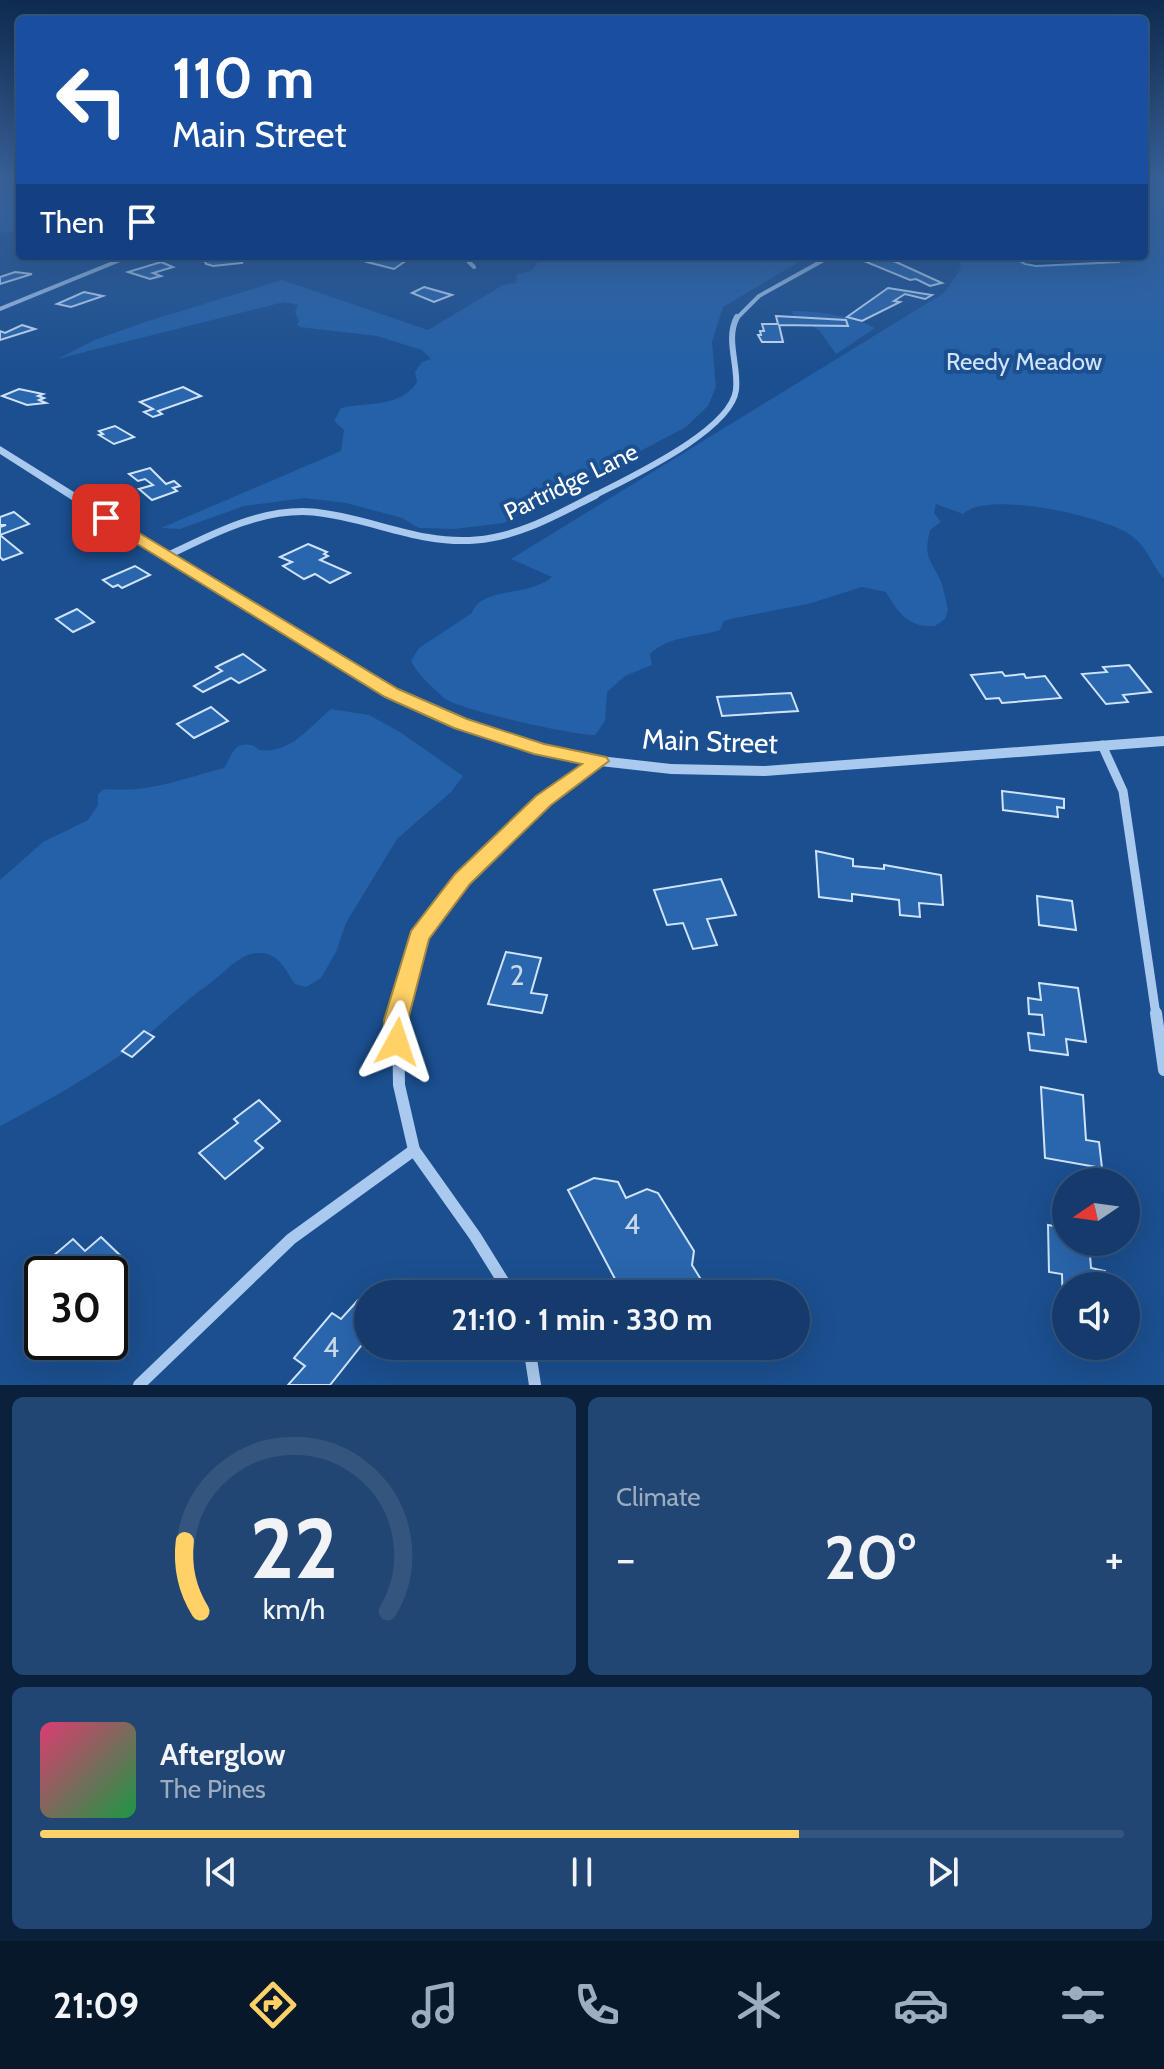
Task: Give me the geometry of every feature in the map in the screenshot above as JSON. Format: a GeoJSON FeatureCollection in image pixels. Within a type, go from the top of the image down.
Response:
{"type":"FeatureCollection","features":[{"type":"Feature","properties":{"kind":"street"},"geometry":{"type":"LineString","coordinates":[[0,309],[120,260]]}},
{"type":"Feature","properties":{"kind":"street"},"geometry":{"type":"LineString","coordinates":[[467,260],[474,267]]}},
{"type":"Feature","properties":{"kind":"street","name":"Partridge Lane"},"geometry":{"type":"LineString","coordinates":[[167,556],[217,531],[266,517],[305,512],[338,517],[418,539],[452,542],[491,539],[518,531],[658,459],[728,413],[739,389],[732,338],[737,315],[758,298],[824,260]]}},
{"type":"Feature","properties":{"kind":"street","name":"Main Street"},"geometry":{"type":"LineString","coordinates":[[0,449],[391,693],[460,724],[541,749],[600,761],[671,769],[765,771],[1164,741]]}},
{"type":"Feature","properties":{"kind":"street"},"geometry":{"type":"LineString","coordinates":[[1102,745],[1123,791],[1164,1070]]}},
{"type":"Feature","properties":{"kind":"street"},"geometry":{"type":"LineString","coordinates":[[502,1280],[414,1150],[399,1085],[396,1020],[419,937],[462,879],[544,800],[600,761]]}},
{"type":"Feature","properties":{"kind":"street"},"geometry":{"type":"LineString","coordinates":[[1151,971],[1164,973]]}},
{"type":"Feature","properties":{"kind":"street"},"geometry":{"type":"LineString","coordinates":[[139,1385],[291,1239],[414,1150]]}},
{"type":"Feature","properties":{"kind":"street"},"geometry":{"type":"LineString","coordinates":[[531,1360],[535,1385]]}},
{"type":"Feature","properties":{"kind":"green space","name":"Reedy Meadow"},"geometry":{"type":"Polygon","coordinates":[[[1148,244],[1164,244],[1164,579],[1132,536],[1098,521],[1021,505],[977,507],[963,514],[936,504],[934,513],[941,522],[930,530],[927,551],[941,582],[948,610],[945,619],[935,626],[911,622],[900,613],[886,592],[862,587],[808,604],[724,621],[720,630],[666,643],[650,654],[652,665],[625,676],[607,692],[605,721],[595,735],[564,731],[471,709],[444,698],[421,676],[411,661],[419,648],[472,613],[485,599],[530,588],[552,577],[511,559],[944,293],[961,268],[958,260],[1148,260],[1148,244]]]}},
{"type":"Feature","properties":{"kind":"green space"},"geometry":{"type":"Polygon","coordinates":[[[802,260],[723,307],[712,342],[716,387],[708,406],[686,427],[504,523],[454,529],[419,528],[402,518],[346,503],[305,498],[244,506],[180,529],[161,528],[341,451],[344,430],[334,421],[341,408],[402,396],[417,382],[415,372],[422,362],[431,359],[422,350],[377,336],[300,327],[295,312],[298,305],[284,302],[57,359],[95,340],[145,322],[282,280],[428,330],[503,285],[516,283],[517,274],[531,271],[538,262],[802,260]]]}},
{"type":"Feature","properties":{"kind":"green space"},"geometry":{"type":"Polygon","coordinates":[[[792,311],[834,315],[875,328],[836,354],[819,330],[793,316],[792,311]]]}},
{"type":"Feature","properties":{"kind":"green space"},"geometry":{"type":"Polygon","coordinates":[[[331,709],[369,715],[400,732],[463,776],[451,792],[397,839],[346,923],[336,952],[321,978],[306,987],[295,984],[272,956],[260,953],[246,956],[116,1058],[68,1089],[0,1126],[0,880],[43,842],[88,820],[98,805],[98,794],[104,789],[151,787],[224,768],[232,753],[242,745],[254,746],[259,750],[281,748],[298,738],[331,709]]]}},
{"type":"Feature","properties":{"kind":"shaded area"},"geometry":{"type":"Polygon","coordinates":[[[1018,260],[1119,262],[1036,266],[1018,260]]]}},
{"type":"Feature","properties":{"kind":"building"},"geometry":{"type":"Polygon","coordinates":[[[204,260],[241,260],[242,263],[213,266],[204,260]]]}},
{"type":"Feature","properties":{"kind":"building"},"geometry":{"type":"Polygon","coordinates":[[[370,260],[407,260],[394,269],[367,262],[370,260]]]}},
{"type":"Feature","properties":{"kind":"building"},"geometry":{"type":"Polygon","coordinates":[[[861,260],[890,260],[942,283],[930,286],[916,279],[910,280],[861,260]]]}},
{"type":"Feature","properties":{"kind":"building"},"geometry":{"type":"Polygon","coordinates":[[[161,262],[173,267],[153,273],[161,276],[150,279],[128,272],[161,262]]]}},
{"type":"Feature","properties":{"kind":"building"},"geometry":{"type":"Polygon","coordinates":[[[15,272],[32,274],[0,284],[0,277],[15,272]]]}},
{"type":"Feature","properties":{"kind":"building"},"geometry":{"type":"Polygon","coordinates":[[[424,287],[452,295],[434,302],[412,293],[424,287]]]}},
{"type":"Feature","properties":{"kind":"building"},"geometry":{"type":"Polygon","coordinates":[[[888,288],[932,295],[925,299],[905,294],[894,301],[900,302],[862,321],[847,317],[888,288]]]}},
{"type":"Feature","properties":{"kind":"building"},"geometry":{"type":"Polygon","coordinates":[[[84,292],[103,296],[71,307],[57,304],[84,292]]]}},
{"type":"Feature","properties":{"kind":"building"},"geometry":{"type":"Polygon","coordinates":[[[776,316],[846,320],[848,326],[779,325],[783,342],[762,342],[758,335],[764,331],[762,324],[778,324],[776,316]]]}},
{"type":"Feature","properties":{"kind":"building"},"geometry":{"type":"Polygon","coordinates":[[[22,325],[35,329],[0,340],[0,331],[5,333],[22,325]]]}},
{"type":"Feature","properties":{"kind":"building"},"geometry":{"type":"Polygon","coordinates":[[[183,387],[201,396],[158,411],[162,414],[153,417],[144,412],[153,409],[140,402],[183,387]]]}},
{"type":"Feature","properties":{"kind":"building"},"geometry":{"type":"Polygon","coordinates":[[[19,389],[43,394],[38,396],[44,398],[39,400],[46,403],[27,405],[2,396],[19,389]]]}},
{"type":"Feature","properties":{"kind":"building"},"geometry":{"type":"Polygon","coordinates":[[[115,426],[134,437],[114,444],[99,435],[103,434],[99,431],[115,426]]]}},
{"type":"Feature","properties":{"kind":"building"},"geometry":{"type":"Polygon","coordinates":[[[150,468],[166,484],[174,481],[180,486],[173,488],[177,491],[152,500],[139,489],[153,485],[145,479],[138,481],[129,474],[150,468]]]}},
{"type":"Feature","properties":{"kind":"building"},"geometry":{"type":"Polygon","coordinates":[[[14,512],[29,524],[0,535],[0,527],[6,525],[0,525],[0,517],[14,512]]]}},
{"type":"Feature","properties":{"kind":"building"},"geometry":{"type":"Polygon","coordinates":[[[0,535],[22,553],[3,560],[0,557],[0,535]]]}},
{"type":"Feature","properties":{"kind":"building"},"geometry":{"type":"Polygon","coordinates":[[[308,544],[327,552],[324,554],[328,556],[320,560],[350,573],[330,583],[315,574],[304,579],[283,566],[292,562],[280,557],[308,544]]]}},
{"type":"Feature","properties":{"kind":"building"},"geometry":{"type":"Polygon","coordinates":[[[135,566],[150,575],[122,588],[118,585],[113,587],[103,580],[135,566]]]}},
{"type":"Feature","properties":{"kind":"building"},"geometry":{"type":"Polygon","coordinates":[[[77,609],[94,622],[73,632],[56,619],[77,609]]]}},
{"type":"Feature","properties":{"kind":"building"},"geometry":{"type":"Polygon","coordinates":[[[243,654],[265,670],[239,683],[231,678],[203,692],[194,686],[222,671],[216,667],[243,654]]]}},
{"type":"Feature","properties":{"kind":"building"},"geometry":{"type":"Polygon","coordinates":[[[1129,665],[1151,692],[1123,695],[1128,702],[1106,704],[1082,674],[1107,672],[1103,667],[1129,665]]]}},
{"type":"Feature","properties":{"kind":"building"},"geometry":{"type":"Polygon","coordinates":[[[1002,672],[1005,676],[1024,674],[1026,678],[1045,676],[1061,698],[1002,703],[999,698],[986,699],[971,675],[1002,672]]]}},
{"type":"Feature","properties":{"kind":"building"},"geometry":{"type":"Polygon","coordinates":[[[791,693],[798,711],[722,716],[717,697],[791,693]]]}},
{"type":"Feature","properties":{"kind":"building"},"geometry":{"type":"Polygon","coordinates":[[[211,707],[228,721],[194,738],[177,724],[211,707]]]}},
{"type":"Feature","properties":{"kind":"building"},"geometry":{"type":"Polygon","coordinates":[[[1002,791],[1064,799],[1064,808],[1057,807],[1058,817],[1003,810],[1002,791]]]}},
{"type":"Feature","properties":{"kind":"building"},"geometry":{"type":"Polygon","coordinates":[[[816,851],[853,859],[853,866],[884,869],[884,865],[941,875],[943,905],[919,903],[920,917],[900,915],[899,900],[852,894],[852,901],[819,897],[816,851]]]}},
{"type":"Feature","properties":{"kind":"building"},"geometry":{"type":"Polygon","coordinates":[[[721,879],[736,915],[707,919],[717,945],[693,949],[683,923],[667,925],[654,890],[721,879]]]}},
{"type":"Feature","properties":{"kind":"building"},"geometry":{"type":"Polygon","coordinates":[[[1037,896],[1072,901],[1076,930],[1039,925],[1037,896]]]}},
{"type":"Feature","properties":{"kind":"building"},"geometry":{"type":"Polygon","coordinates":[[[506,952],[541,958],[531,993],[547,995],[542,1013],[488,1004],[506,952]]]}},
{"type":"Feature","properties":{"kind":"building"},"geometry":{"type":"Polygon","coordinates":[[[1039,983],[1078,988],[1086,1042],[1066,1039],[1068,1055],[1030,1050],[1028,1033],[1044,1035],[1042,1015],[1029,1014],[1028,998],[1041,1000],[1039,983]]]}},
{"type":"Feature","properties":{"kind":"building"},"geometry":{"type":"Polygon","coordinates":[[[144,1031],[154,1037],[132,1057],[122,1051],[144,1031]]]}},
{"type":"Feature","properties":{"kind":"building"},"geometry":{"type":"Polygon","coordinates":[[[1041,1087],[1083,1095],[1086,1140],[1099,1142],[1102,1168],[1045,1158],[1041,1087]]]}},
{"type":"Feature","properties":{"kind":"building"},"geometry":{"type":"Polygon","coordinates":[[[259,1100],[280,1121],[255,1141],[263,1148],[225,1179],[199,1153],[238,1123],[234,1119],[259,1100]]]}},
{"type":"Feature","properties":{"kind":"building"},"geometry":{"type":"Polygon","coordinates":[[[594,1178],[618,1182],[626,1198],[647,1189],[658,1193],[694,1251],[692,1265],[701,1280],[616,1280],[568,1190],[594,1178]]]}},
{"type":"Feature","properties":{"kind":"building"},"geometry":{"type":"Polygon","coordinates":[[[1048,1225],[1052,1226],[1052,1256],[1090,1256],[1091,1268],[1105,1272],[1052,1272],[1049,1272],[1048,1225]]]}},
{"type":"Feature","properties":{"kind":"building"},"geometry":{"type":"Polygon","coordinates":[[[101,1237],[121,1256],[53,1256],[73,1239],[85,1251],[101,1237]]]}},
{"type":"Feature","properties":{"kind":"building"},"geometry":{"type":"Polygon","coordinates":[[[354,1304],[354,1355],[330,1385],[288,1385],[305,1366],[294,1358],[332,1313],[341,1319],[354,1304]]]}},
{"type":"Feature","properties":{"kind":"route"},"geometry":{"type":"LineString","coordinates":[[106,518],[313,648],[391,693],[460,724],[541,749],[600,761],[544,800],[462,879],[419,937],[396,1020],[397,1042]]}}]}
